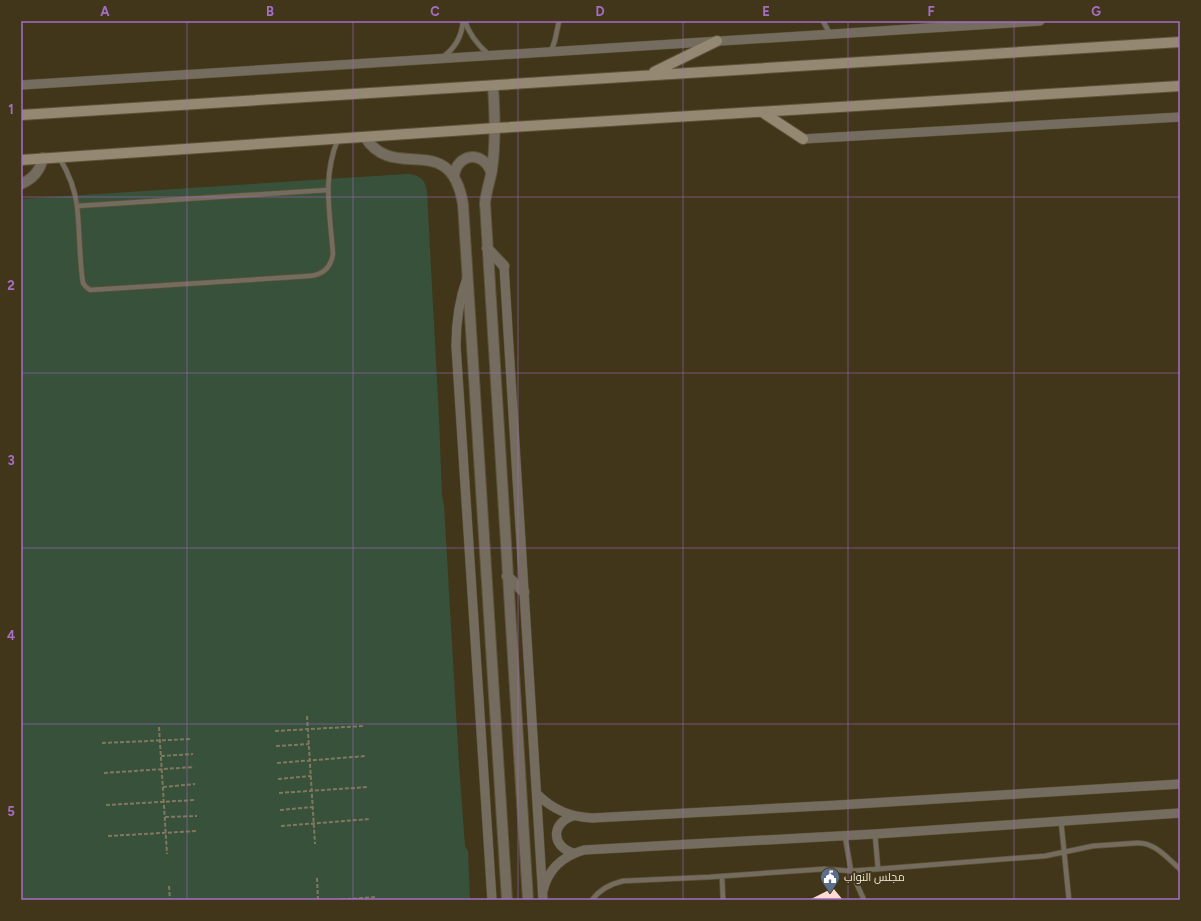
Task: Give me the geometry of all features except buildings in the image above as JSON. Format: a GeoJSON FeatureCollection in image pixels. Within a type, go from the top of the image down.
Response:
{"type":"FeatureCollection","features":[{"type":"Feature","properties":{"kind":"main road"},"geometry":{"type":"LineString","coordinates":[[649,74],[717,41]]}},
{"type":"Feature","properties":{"kind":"main road"},"geometry":{"type":"LineString","coordinates":[[21,115],[493,86],[649,74],[1180,42]]}},
{"type":"Feature","properties":{"kind":"main road"},"geometry":{"type":"LineString","coordinates":[[21,160],[338,138],[1180,86]]}},
{"type":"Feature","properties":{"kind":"main road"},"geometry":{"type":"LineString","coordinates":[[762,112],[803,139]]}},
{"type":"Feature","properties":{"kind":"street"},"geometry":{"type":"LineString","coordinates":[[21,85],[1040,21]]}},
{"type":"Feature","properties":{"kind":"street"},"geometry":{"type":"LineString","coordinates":[[493,86],[496,128],[491,172],[485,203],[528,900]]}},
{"type":"Feature","properties":{"kind":"street"},"geometry":{"type":"LineString","coordinates":[[803,139],[1180,116]]}},
{"type":"Feature","properties":{"kind":"street"},"geometry":{"type":"LineString","coordinates":[[364,137],[378,152],[388,156],[399,159],[432,160],[442,165],[454,176],[461,191],[468,277],[507,900]]}},
{"type":"Feature","properties":{"kind":"street"},"geometry":{"type":"LineString","coordinates":[[454,176],[456,167],[459,163],[472,157],[477,157],[486,162],[491,172]]}},
{"type":"Feature","properties":{"kind":"street"},"geometry":{"type":"LineString","coordinates":[[21,184],[37,172],[41,166],[43,158]]}},
{"type":"Feature","properties":{"kind":"street"},"geometry":{"type":"LineString","coordinates":[[487,248],[504,266],[543,895]]}},
{"type":"Feature","properties":{"kind":"street"},"geometry":{"type":"LineString","coordinates":[[468,277],[460,304],[456,332],[456,346],[492,900]]}},
{"type":"Feature","properties":{"kind":"street"},"geometry":{"type":"LineString","coordinates":[[507,576],[524,592]]}},
{"type":"Feature","properties":{"kind":"street"},"geometry":{"type":"LineString","coordinates":[[536,794],[553,808],[573,816],[592,818],[839,805],[1180,784]]}},
{"type":"Feature","properties":{"kind":"street"},"geometry":{"type":"LineString","coordinates":[[543,895],[549,874],[556,866],[564,858],[573,853],[584,850],[845,836],[1180,813]]}},
{"type":"Feature","properties":{"kind":"street"},"geometry":{"type":"LineString","coordinates":[[573,816],[566,818],[561,822],[557,835],[561,847],[573,853]]}},
{"type":"Feature","properties":{"kind":"lane"},"geometry":{"type":"LineString","coordinates":[[464,21],[470,34],[489,55]]}},
{"type":"Feature","properties":{"kind":"lane"},"geometry":{"type":"LineString","coordinates":[[442,58],[456,43],[464,21]]}},
{"type":"Feature","properties":{"kind":"lane"},"geometry":{"type":"LineString","coordinates":[[551,52],[559,21]]}},
{"type":"Feature","properties":{"kind":"lane"},"geometry":{"type":"LineString","coordinates":[[824,21],[830,34]]}},
{"type":"Feature","properties":{"kind":"lane"},"geometry":{"type":"LineString","coordinates":[[60,157],[70,179],[77,206],[82,279],[83,283],[90,290],[315,276],[326,270],[330,265],[333,254],[328,190],[330,163],[338,138]]}},
{"type":"Feature","properties":{"kind":"lane"},"geometry":{"type":"LineString","coordinates":[[77,206],[328,190]]}},
{"type":"Feature","properties":{"kind":"lane"},"geometry":{"type":"LineString","coordinates":[[1062,821],[1069,900]]}},
{"type":"Feature","properties":{"kind":"lane"},"geometry":{"type":"LineString","coordinates":[[875,834],[878,869]]}},
{"type":"Feature","properties":{"kind":"lane"},"geometry":{"type":"LineString","coordinates":[[845,836],[851,871],[864,900]]}},
{"type":"Feature","properties":{"kind":"lane"},"geometry":{"type":"LineString","coordinates":[[592,900],[603,888],[612,883],[623,881],[824,869],[851,871],[1039,856],[1093,846],[1143,843],[1153,846],[1180,869]]}},
{"type":"Feature","properties":{"kind":"lane"},"geometry":{"type":"LineString","coordinates":[[722,876],[723,900]]}},
{"type":"Feature","properties":{"kind":"path"},"geometry":{"type":"LineString","coordinates":[[307,716],[315,844]]}},
{"type":"Feature","properties":{"kind":"path"},"geometry":{"type":"LineString","coordinates":[[275,731],[364,726]]}},
{"type":"Feature","properties":{"kind":"path"},"geometry":{"type":"LineString","coordinates":[[159,728],[167,854]]}},
{"type":"Feature","properties":{"kind":"path"},"geometry":{"type":"LineString","coordinates":[[102,743],[192,739]]}},
{"type":"Feature","properties":{"kind":"path"},"geometry":{"type":"LineString","coordinates":[[276,746],[309,744]]}},
{"type":"Feature","properties":{"kind":"path"},"geometry":{"type":"LineString","coordinates":[[161,756],[193,754]]}},
{"type":"Feature","properties":{"kind":"path"},"geometry":{"type":"LineString","coordinates":[[277,763],[366,756]]}},
{"type":"Feature","properties":{"kind":"path"},"geometry":{"type":"LineString","coordinates":[[104,773],[194,768]]}},
{"type":"Feature","properties":{"kind":"path"},"geometry":{"type":"LineString","coordinates":[[278,778],[311,776]]}},
{"type":"Feature","properties":{"kind":"path"},"geometry":{"type":"LineString","coordinates":[[163,787],[195,784]]}},
{"type":"Feature","properties":{"kind":"path"},"geometry":{"type":"LineString","coordinates":[[279,793],[368,787]]}},
{"type":"Feature","properties":{"kind":"path"},"geometry":{"type":"LineString","coordinates":[[106,804],[196,800]]}},
{"type":"Feature","properties":{"kind":"path"},"geometry":{"type":"LineString","coordinates":[[280,810],[313,807]]}},
{"type":"Feature","properties":{"kind":"path"},"geometry":{"type":"LineString","coordinates":[[165,817],[196,816]]}},
{"type":"Feature","properties":{"kind":"path"},"geometry":{"type":"LineString","coordinates":[[281,826],[370,819]]}},
{"type":"Feature","properties":{"kind":"path"},"geometry":{"type":"LineString","coordinates":[[108,836],[197,831]]}},
{"type":"Feature","properties":{"kind":"path"},"geometry":{"type":"LineString","coordinates":[[317,878],[318,900]]}},
{"type":"Feature","properties":{"kind":"path"},"geometry":{"type":"LineString","coordinates":[[170,886],[170,900]]}},
{"type":"Feature","properties":{"kind":"path"},"geometry":{"type":"LineString","coordinates":[[335,900],[376,897]]}},
{"type":"Feature","properties":{"kind":"green space"},"geometry":{"type":"Polygon","coordinates":[[[406,174],[421,178],[425,184],[427,192],[442,496],[444,505],[459,765],[465,846],[468,851],[470,900],[21,900],[21,199],[406,174]]]}},
{"type":"Feature","properties":{"kind":"place","name":"مجلس النواب"},"geometry":{"type":"Point","coordinates":[830,894]}}]}
